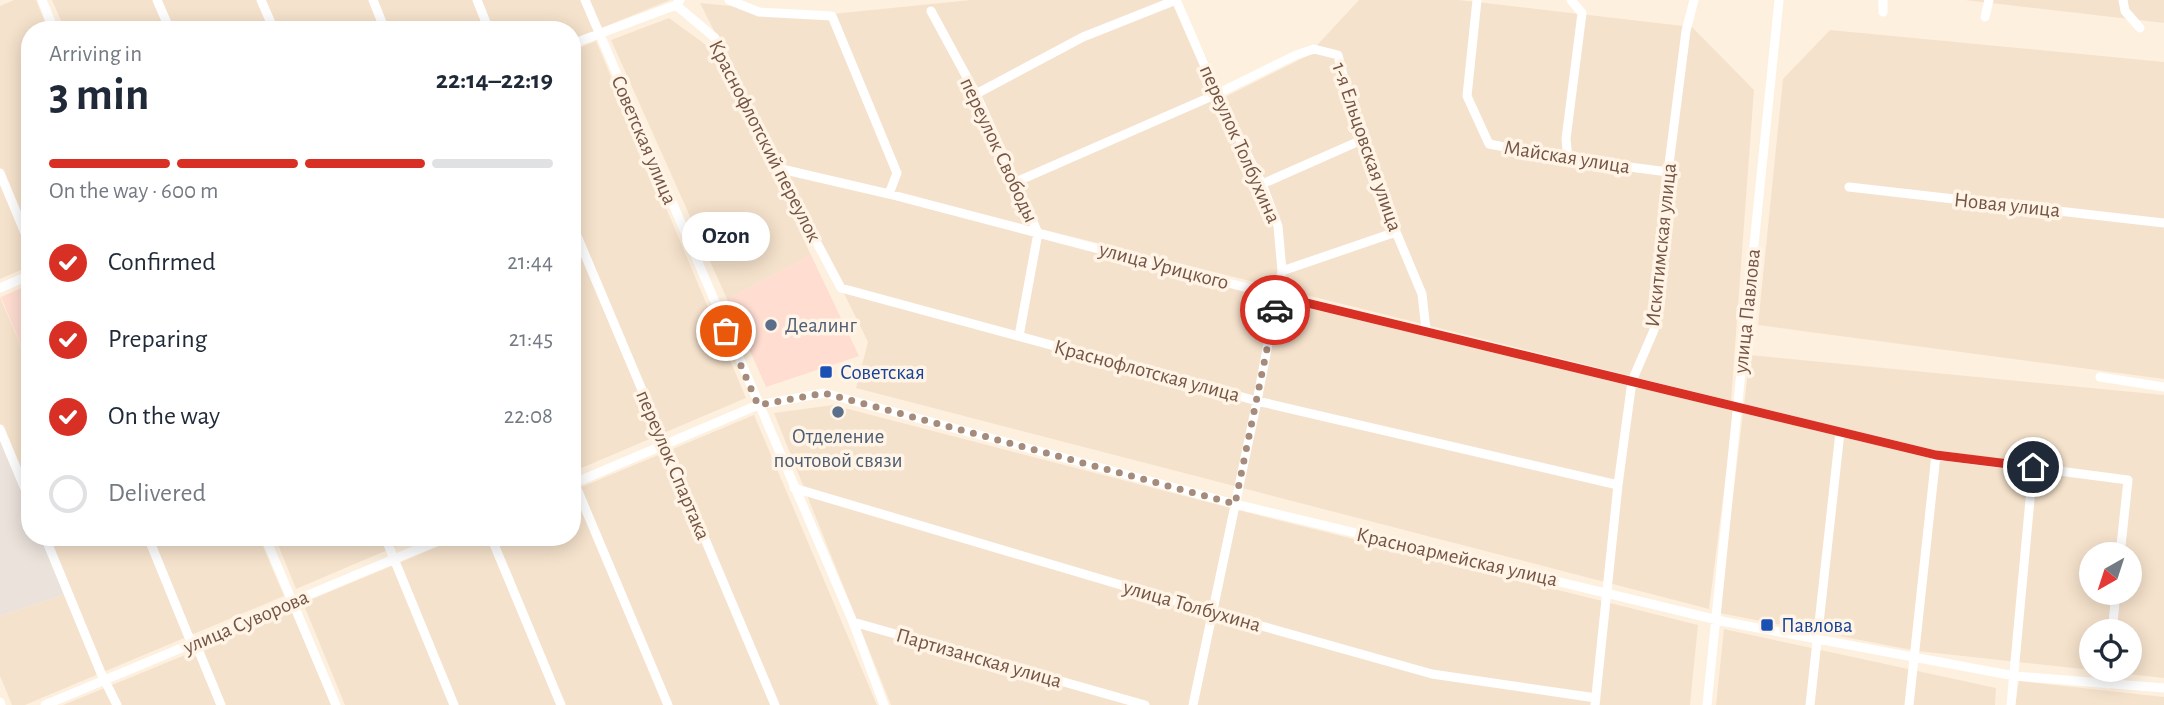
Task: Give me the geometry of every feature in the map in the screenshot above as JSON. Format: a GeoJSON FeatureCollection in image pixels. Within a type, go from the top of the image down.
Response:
{"type":"FeatureCollection","features":[{"type":"Feature","properties":{"kind":"street"},"geometry":{"type":"LineString","coordinates":[[42,0],[50,21]]}},
{"type":"Feature","properties":{"kind":"street"},"geometry":{"type":"LineString","coordinates":[[157,0],[166,21]]}},
{"type":"Feature","properties":{"kind":"street"},"geometry":{"type":"LineString","coordinates":[[261,0],[270,21]]}},
{"type":"Feature","properties":{"kind":"street"},"geometry":{"type":"LineString","coordinates":[[373,0],[381,21]]}},
{"type":"Feature","properties":{"kind":"street"},"geometry":{"type":"LineString","coordinates":[[477,0],[485,21]]}},
{"type":"Feature","properties":{"kind":"street","name":"Советская улица"},"geometry":{"type":"LineString","coordinates":[[585,0],[853,622],[884,705]]}},
{"type":"Feature","properties":{"kind":"street"},"geometry":{"type":"LineString","coordinates":[[729,0],[759,12],[832,16],[897,173],[889,194]]}},
{"type":"Feature","properties":{"kind":"street"},"geometry":{"type":"LineString","coordinates":[[976,94],[1083,37],[1176,0]]}},
{"type":"Feature","properties":{"kind":"street","name":"переулок Толбухина"},"geometry":{"type":"LineString","coordinates":[[1176,0],[1279,226],[1282,271],[1193,705]]}},
{"type":"Feature","properties":{"kind":"street","name":"Майская улица"},"geometry":{"type":"LineString","coordinates":[[1477,0],[1467,96],[1489,144],[1568,159],[1668,172]]}},
{"type":"Feature","properties":{"kind":"street"},"geometry":{"type":"LineString","coordinates":[[1568,159],[1566,139],[1582,13],[1571,0]]}},
{"type":"Feature","properties":{"kind":"street","name":"Искитимская улица"},"geometry":{"type":"LineString","coordinates":[[1596,702],[1618,485],[1632,381],[1654,330],[1668,172],[1686,32],[1695,0]]}},
{"type":"Feature","properties":{"kind":"street","name":"улица Павлова"},"geometry":{"type":"LineString","coordinates":[[1707,705],[1779,0]]}},
{"type":"Feature","properties":{"kind":"street"},"geometry":{"type":"LineString","coordinates":[[1882,12],[1883,0]]}},
{"type":"Feature","properties":{"kind":"street"},"geometry":{"type":"LineString","coordinates":[[1985,18],[1989,0]]}},
{"type":"Feature","properties":{"kind":"street"},"geometry":{"type":"LineString","coordinates":[[2123,0],[2125,10],[2140,28]]}},
{"type":"Feature","properties":{"kind":"street"},"geometry":{"type":"LineString","coordinates":[[581,40],[678,3]]}},
{"type":"Feature","properties":{"kind":"street","name":"Краснофлотский переулок"},"geometry":{"type":"LineString","coordinates":[[678,3],[715,38],[777,167],[841,288]]}},
{"type":"Feature","properties":{"kind":"street","name":"переулок Свободы"},"geometry":{"type":"LineString","coordinates":[[931,11],[976,94],[1038,233],[1019,336]]}},
{"type":"Feature","properties":{"kind":"street","name":"1-я Ельцовская улица"},"geometry":{"type":"LineString","coordinates":[[1016,182],[1217,94],[1296,55],[1314,49],[1338,55],[1349,99],[1396,232],[1422,294],[1426,330]]}},
{"type":"Feature","properties":{"kind":"street"},"geometry":{"type":"LineString","coordinates":[[1262,184],[1364,139]]}},
{"type":"Feature","properties":{"kind":"street","name":"улица Урицкого"},"geometry":{"type":"LineString","coordinates":[[777,167],[1278,296],[1936,455],[2128,480],[2121,542]]}},
{"type":"Feature","properties":{"kind":"street"},"geometry":{"type":"LineString","coordinates":[[0,173],[21,223]]}},
{"type":"Feature","properties":{"kind":"street","name":"Новая улица"},"geometry":{"type":"LineString","coordinates":[[1849,187],[2164,223]]}},
{"type":"Feature","properties":{"kind":"street"},"geometry":{"type":"LineString","coordinates":[[1282,271],[1396,232]]}},
{"type":"Feature","properties":{"kind":"street","name":"переулок Спартака"},"geometry":{"type":"LineString","coordinates":[[581,247],[775,705]]}},
{"type":"Feature","properties":{"kind":"street"},"geometry":{"type":"LineString","coordinates":[[0,288],[21,279]]}},
{"type":"Feature","properties":{"kind":"street","name":"Краснофлотская улица"},"geometry":{"type":"LineString","coordinates":[[841,288],[1257,401],[1618,485]]}},
{"type":"Feature","properties":{"kind":"street"},"geometry":{"type":"LineString","coordinates":[[2100,377],[2164,387]]}},
{"type":"Feature","properties":{"kind":"street","name":"Красноармейская улица"},"geometry":{"type":"LineString","coordinates":[[758,405],[824,393],[1235,504],[1715,619],[1914,659],[2015,676],[2164,688]]}},
{"type":"Feature","properties":{"kind":"street"},"geometry":{"type":"LineString","coordinates":[[581,478],[758,405]]}},
{"type":"Feature","properties":{"kind":"street"},"geometry":{"type":"LineString","coordinates":[[0,429],[21,479]]}},
{"type":"Feature","properties":{"kind":"street"},"geometry":{"type":"LineString","coordinates":[[1810,705],[1840,432]]}},
{"type":"Feature","properties":{"kind":"street"},"geometry":{"type":"LineString","coordinates":[[1909,705],[1936,455]]}},
{"type":"Feature","properties":{"kind":"street"},"geometry":{"type":"LineString","coordinates":[[2011,705],[2033,467]]}},
{"type":"Feature","properties":{"kind":"street","name":"улица Толбухина"},"geometry":{"type":"LineString","coordinates":[[794,488],[1432,674],[1596,702]]}},
{"type":"Feature","properties":{"kind":"street"},"geometry":{"type":"LineString","coordinates":[[581,500],[668,705]]}},
{"type":"Feature","properties":{"kind":"street"},"geometry":{"type":"LineString","coordinates":[[49,546],[117,705]]}},
{"type":"Feature","properties":{"kind":"street"},"geometry":{"type":"LineString","coordinates":[[152,546],[221,705]]}},
{"type":"Feature","properties":{"kind":"street"},"geometry":{"type":"LineString","coordinates":[[269,546],[336,705]]}},
{"type":"Feature","properties":{"kind":"street"},"geometry":{"type":"LineString","coordinates":[[389,546],[454,705]]}},
{"type":"Feature","properties":{"kind":"street","name":"улица Суворова"},"geometry":{"type":"LineString","coordinates":[[45,705],[426,546]]}},
{"type":"Feature","properties":{"kind":"street"},"geometry":{"type":"LineString","coordinates":[[495,546],[561,705]]}},
{"type":"Feature","properties":{"kind":"street","name":"Партизанская улица"},"geometry":{"type":"LineString","coordinates":[[853,622],[1145,705]]}},
{"type":"Feature","properties":{"kind":"shaded area"},"geometry":{"type":"Polygon","coordinates":[[[14,0],[36,0],[44,21],[21,21],[21,270],[0,279],[0,6],[14,0]]]}},
{"type":"Feature","properties":{"kind":"shaded area"},"geometry":{"type":"Polygon","coordinates":[[[52,0],[670,0],[581,36],[581,21],[61,21],[52,0]]]}},
{"type":"Feature","properties":{"kind":"shaded area"},"geometry":{"type":"Polygon","coordinates":[[[971,0],[1179,0],[1225,97],[1307,56],[1359,0],[1459,0],[1692,27],[1754,90],[1731,401],[781,164],[700,3],[822,15],[971,0]]]}},
{"type":"Feature","properties":{"kind":"shaded area"},"geometry":{"type":"Polygon","coordinates":[[[1965,0],[2164,0],[2164,23],[1965,0]]]}},
{"type":"Feature","properties":{"kind":"shaded area"},"geometry":{"type":"Polygon","coordinates":[[[669,18],[717,53],[811,255],[727,299],[611,40],[669,18]]]}},
{"type":"Feature","properties":{"kind":"shaded area"},"geometry":{"type":"Polygon","coordinates":[[[1830,30],[2164,62],[2164,379],[1758,325],[1783,79],[1830,30]]]}},
{"type":"Feature","properties":{"kind":"shaded area"},"geometry":{"type":"Polygon","coordinates":[[[596,41],[746,398],[581,468],[581,47],[596,41]]]}},
{"type":"Feature","properties":{"kind":"shaded area"},"geometry":{"type":"Polygon","coordinates":[[[784,172],[1734,410],[1709,609],[856,388],[868,342],[784,172]]]}},
{"type":"Feature","properties":{"kind":"shaded area"},"geometry":{"type":"Polygon","coordinates":[[[811,255],[859,356],[766,387],[727,299],[811,255]]]}},
{"type":"Feature","properties":{"kind":"shaded area"},"geometry":{"type":"Polygon","coordinates":[[[21,288],[21,346],[1,297],[21,288]]]}},
{"type":"Feature","properties":{"kind":"shaded area"},"geometry":{"type":"Polygon","coordinates":[[[0,297],[21,347],[21,480],[0,431],[0,297]]]}},
{"type":"Feature","properties":{"kind":"shaded area"},"geometry":{"type":"Polygon","coordinates":[[[1750,355],[2164,395],[2164,678],[2142,676],[2142,619],[2079,619],[2079,669],[1917,651],[1719,613],[1750,355]]]}},
{"type":"Feature","properties":{"kind":"shaded area"},"geometry":{"type":"Polygon","coordinates":[[[833,405],[1698,625],[1690,705],[891,705],[774,413],[833,405]]]}},
{"type":"Feature","properties":{"kind":"shaded area"},"geometry":{"type":"Polygon","coordinates":[[[754,415],[877,705],[345,705],[303,603],[439,546],[581,546],[581,487],[754,415]]]}},
{"type":"Feature","properties":{"kind":"shaded area"},"geometry":{"type":"Polygon","coordinates":[[[0,431],[21,480],[21,546],[49,546],[69,593],[0,616],[0,431]]]}},
{"type":"Feature","properties":{"kind":"shaded area"},"geometry":{"type":"Polygon","coordinates":[[[49,546],[263,546],[284,596],[25,705],[12,705],[0,676],[0,616],[69,593],[49,546]]]}},
{"type":"Feature","properties":{"kind":"shaded area"},"geometry":{"type":"Polygon","coordinates":[[[279,546],[397,546],[296,589],[279,546]]]}},
{"type":"Feature","properties":{"kind":"shaded area"},"geometry":{"type":"Polygon","coordinates":[[[293,611],[331,705],[63,705],[293,611]]]}},
{"type":"Feature","properties":{"kind":"shaded area"},"geometry":{"type":"Polygon","coordinates":[[[1724,629],[1996,688],[1995,705],[1716,705],[1724,629]]]}},
{"type":"Feature","properties":{"kind":"shaded area"},"geometry":{"type":"Polygon","coordinates":[[[2019,681],[2164,697],[2164,705],[2015,705],[2019,681]]]}},
{"type":"Feature","properties":{"kind":"way so far"},"geometry":{"type":"LineString","coordinates":[[726,331],[758,405],[824,393],[853,399],[1235,504],[1275,310]]}},
{"type":"Feature","properties":{"kind":"place","name":"Деалинг"},"geometry":{"type":"Point","coordinates":[771,325]}},
{"type":"Feature","properties":{"kind":"place","name":"Ozon"},"geometry":{"type":"Point","coordinates":[726,331]}},
{"type":"Feature","properties":{"kind":"place","name":"Советская"},"geometry":{"type":"Point","coordinates":[826,372]}},
{"type":"Feature","properties":{"kind":"place","name":"Отделение почтовой связи"},"geometry":{"type":"Point","coordinates":[838,412]}},
{"type":"Feature","properties":{"kind":"place","name":"Павлова"},"geometry":{"type":"Point","coordinates":[1767,625]}},
{"type":"Feature","properties":{"kind":"route"},"geometry":{"type":"LineString","coordinates":[[1275,310],[1278,296],[1936,455],[2033,467]]}}]}
